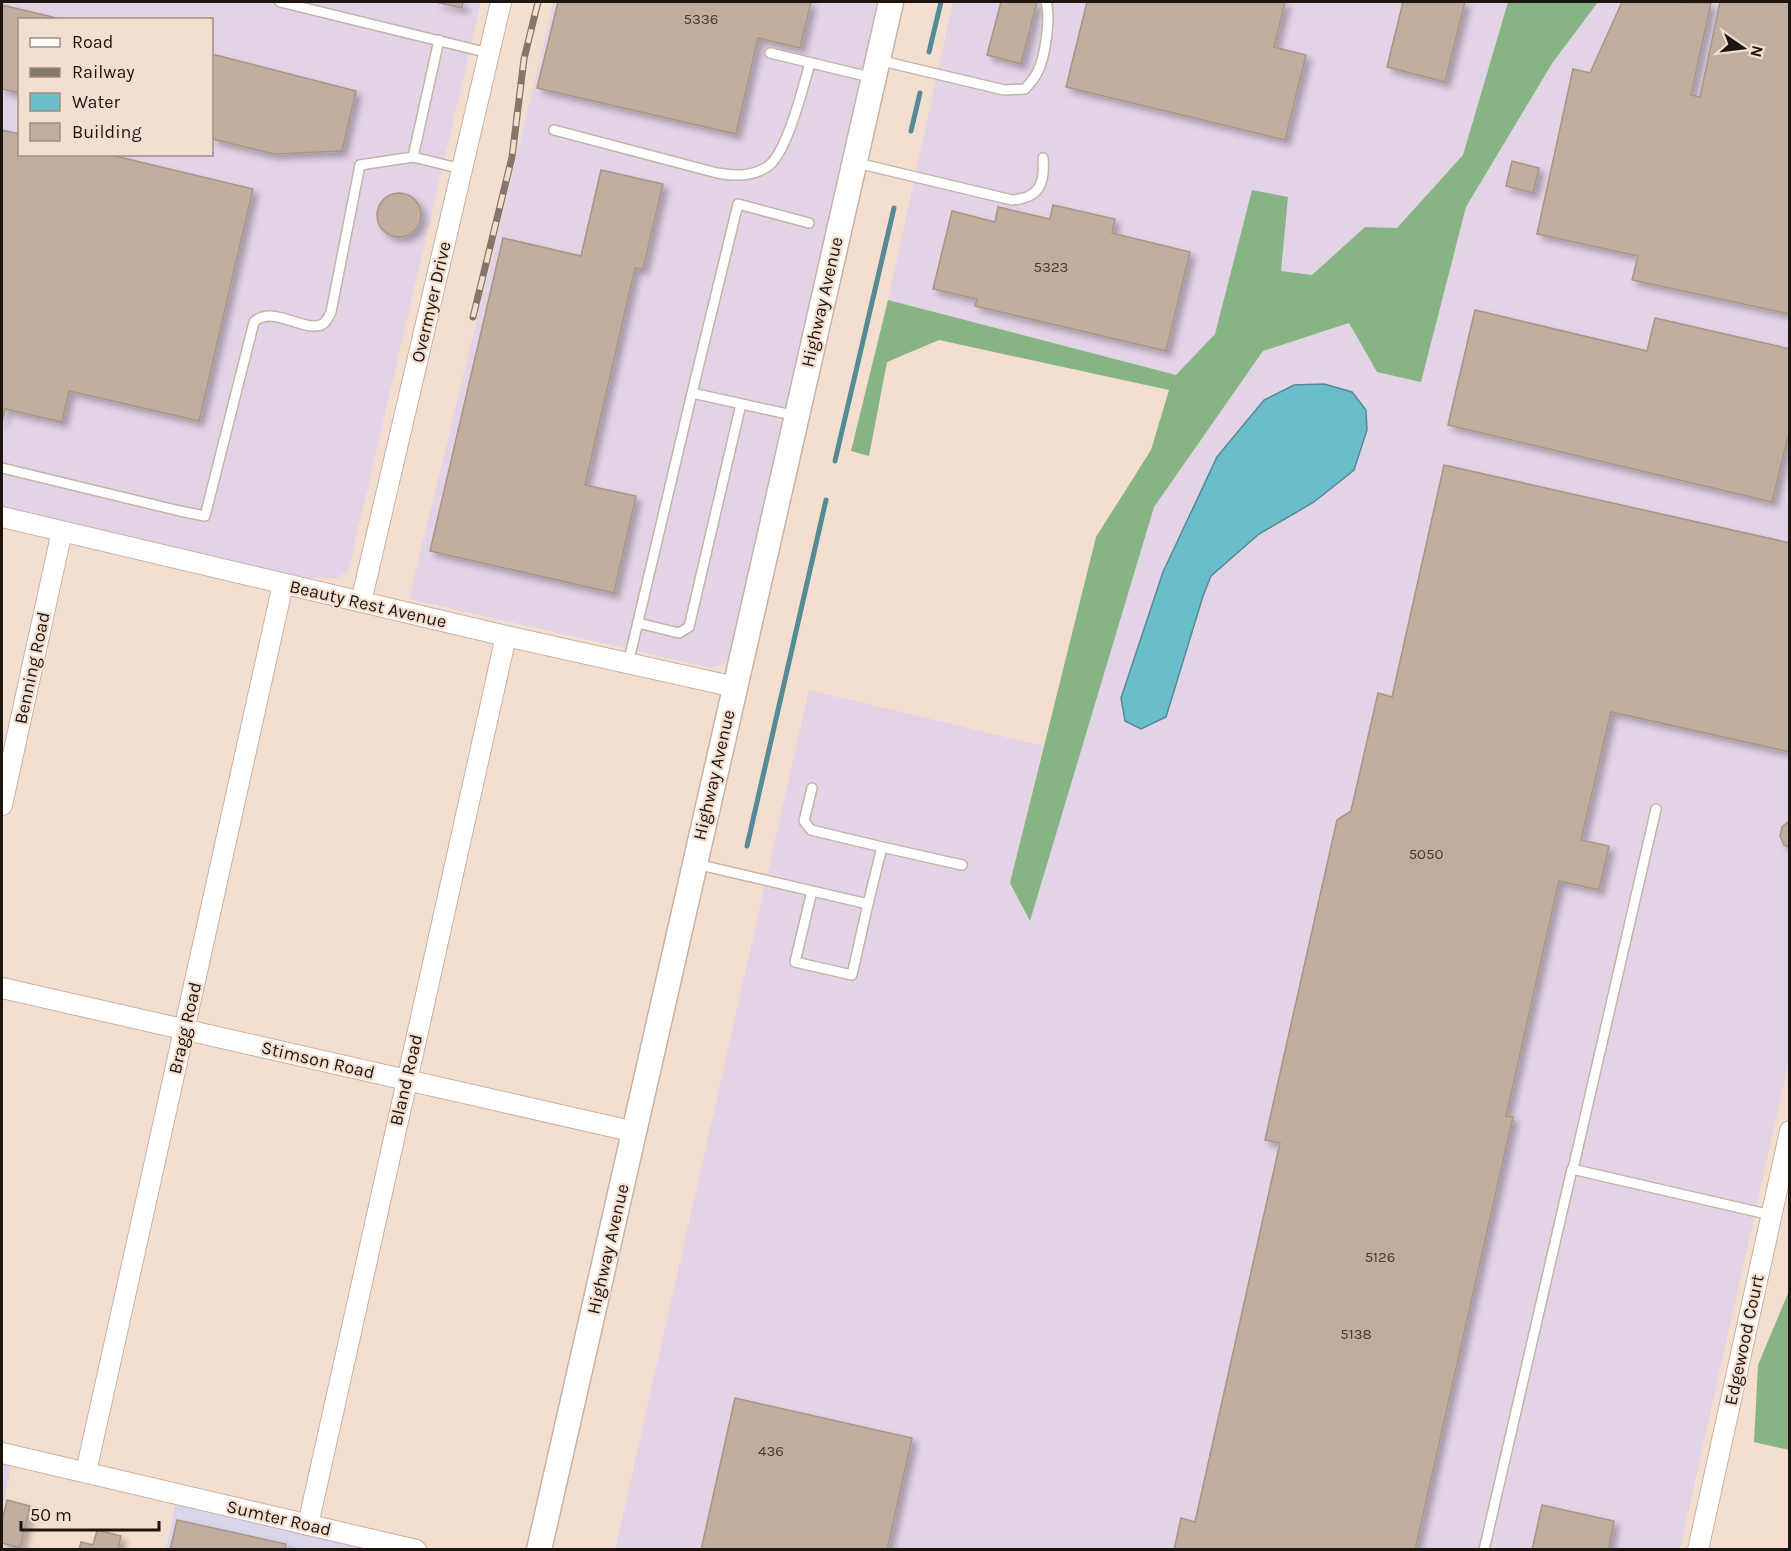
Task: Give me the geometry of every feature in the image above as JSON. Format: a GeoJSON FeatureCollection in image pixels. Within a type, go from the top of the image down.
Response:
{"type":"FeatureCollection","features":[{"type":"Feature","properties":{"kind":"street","name":"Overmyer Drive"},"geometry":{"type":"LineString","coordinates":[[361,602],[501,2]]}},
{"type":"Feature","properties":{"kind":"street","name":"Highway Avenue"},"geometry":{"type":"LineString","coordinates":[[539,1550],[891,2]]}},
{"type":"Feature","properties":{"kind":"street","name":"Beauty Rest Avenue"},"geometry":{"type":"LineString","coordinates":[[2,517],[506,636],[735,687]]}},
{"type":"Feature","properties":{"kind":"street","name":"Benning Road"},"geometry":{"type":"LineString","coordinates":[[2,805],[62,531]]}},
{"type":"Feature","properties":{"kind":"street","name":"Bragg Road"},"geometry":{"type":"LineString","coordinates":[[86,1472],[283,584]]}},
{"type":"Feature","properties":{"kind":"street","name":"Bland Road"},"geometry":{"type":"LineString","coordinates":[[308,1525],[506,636]]}},
{"type":"Feature","properties":{"kind":"street","name":"Stimson Road"},"geometry":{"type":"LineString","coordinates":[[2,988],[635,1132]]}},
{"type":"Feature","properties":{"kind":"street","name":"Edgewood Court"},"geometry":{"type":"LineString","coordinates":[[1698,1550],[1790,1131]]}},
{"type":"Feature","properties":{"kind":"street","name":"Sumter Road"},"geometry":{"type":"LineString","coordinates":[[2,1453],[308,1525],[375,1545],[416,1550]]}},
{"type":"Feature","properties":{"kind":"lane"},"geometry":{"type":"LineString","coordinates":[[280,2],[489,53]]}},
{"type":"Feature","properties":{"kind":"lane"},"geometry":{"type":"LineString","coordinates":[[770,53],[810,63],[876,69],[1004,90],[1025,89],[1038,72],[1044,49],[1048,9],[1046,2]]}},
{"type":"Feature","properties":{"kind":"lane"},"geometry":{"type":"LineString","coordinates":[[413,157],[439,40]]}},
{"type":"Feature","properties":{"kind":"lane"},"geometry":{"type":"LineString","coordinates":[[554,130],[717,173],[738,176],[753,173],[769,166],[783,145],[810,63]]}},
{"type":"Feature","properties":{"kind":"lane"},"geometry":{"type":"LineString","coordinates":[[2,468],[180,512],[205,516],[254,322],[259,317],[271,316],[317,326],[325,323],[331,312],[360,165],[413,157],[462,169]]}},
{"type":"Feature","properties":{"kind":"lane"},"geometry":{"type":"LineString","coordinates":[[855,162],[1012,200],[1025,199],[1039,189],[1044,176],[1043,158]]}},
{"type":"Feature","properties":{"kind":"lane"},"geometry":{"type":"LineString","coordinates":[[628,664],[738,204],[809,223]]}},
{"type":"Feature","properties":{"kind":"lane"},"geometry":{"type":"LineString","coordinates":[[692,393],[796,416]]}},
{"type":"Feature","properties":{"kind":"lane"},"geometry":{"type":"LineString","coordinates":[[638,623],[679,633],[689,627],[741,404]]}},
{"type":"Feature","properties":{"kind":"lane"},"geometry":{"type":"LineString","coordinates":[[812,788],[804,821],[811,830],[962,864]]}},
{"type":"Feature","properties":{"kind":"lane"},"geometry":{"type":"LineString","coordinates":[[1484,1550],[1656,809]]}},
{"type":"Feature","properties":{"kind":"lane"},"geometry":{"type":"LineString","coordinates":[[812,891],[795,962],[852,975],[882,847]]}},
{"type":"Feature","properties":{"kind":"lane"},"geometry":{"type":"LineString","coordinates":[[694,863],[868,904]]}},
{"type":"Feature","properties":{"kind":"lane"},"geometry":{"type":"LineString","coordinates":[[1573,1169],[1771,1215]]}},
{"type":"Feature","properties":{"kind":"shaded area"},"geometry":{"type":"Polygon","coordinates":[[[2,2],[481,2],[348,572],[336,578],[301,578],[2,506],[2,2]]]}},
{"type":"Feature","properties":{"kind":"shaded area"},"geometry":{"type":"Polygon","coordinates":[[[554,2],[881,2],[733,653],[725,663],[711,668],[409,599],[554,2]]]}},
{"type":"Feature","properties":{"kind":"shaded area"},"geometry":{"type":"Polygon","coordinates":[[[953,2],[1508,2],[1463,155],[1397,228],[1365,227],[1312,275],[1281,271],[1252,191],[1215,334],[1176,375],[888,300],[953,2]]]}},
{"type":"Feature","properties":{"kind":"shaded area"},"geometry":{"type":"Polygon","coordinates":[[[1598,2],[1789,2],[1789,1061],[1680,1549],[615,1550],[809,690],[1043,746],[1010,883],[1030,920],[1154,507],[1263,351],[1349,323],[1377,372],[1421,381],[1466,207],[1553,62],[1598,2]],[[1324,384],[1294,385],[1264,400],[1203,596],[1211,576],[1259,534],[1314,502],[1324,384]]]}},
{"type":"Feature","properties":{"kind":"shaded area"},"geometry":{"type":"Polygon","coordinates":[[[2,1462],[12,1464],[2,1513],[2,1462]]]}},
{"type":"Feature","properties":{"kind":"shaded area"},"geometry":{"type":"Polygon","coordinates":[[[176,1502],[377,1550],[166,1550],[176,1502]]]}},
{"type":"Feature","properties":{"kind":"green space"},"geometry":{"type":"Polygon","coordinates":[[[1508,2],[1598,2],[1553,62],[1466,207],[1421,382],[1377,372],[1349,323],[1263,351],[1154,507],[1030,921],[1010,883],[1096,537],[1151,450],[1169,390],[939,340],[887,362],[869,456],[851,451],[888,300],[1176,375],[1215,334],[1252,190],[1288,197],[1281,271],[1312,275],[1365,227],[1397,228],[1463,155],[1508,2]]]}},
{"type":"Feature","properties":{"kind":"green space"},"geometry":{"type":"Polygon","coordinates":[[[1789,1291],[1789,1450],[1754,1442],[1758,1365],[1789,1291]]]}},
{"type":"Feature","properties":{"kind":"water"},"geometry":{"type":"Polygon","coordinates":[[[1324,384],[1352,392],[1366,410],[1367,430],[1354,470],[1314,502],[1259,534],[1211,576],[1166,717],[1141,729],[1125,721],[1121,698],[1163,572],[1217,457],[1264,400],[1294,385],[1324,384]]]}},
{"type":"Feature","properties":{"kind":"building"},"geometry":{"type":"Polygon","coordinates":[[[436,2],[463,2],[462,8],[436,2]]]}},
{"type":"Feature","properties":{"kind":"building"},"geometry":{"type":"Polygon","coordinates":[[[558,2],[811,2],[800,48],[758,38],[736,134],[537,88],[558,2]]]}},
{"type":"Feature","properties":{"kind":"building"},"geometry":{"type":"Polygon","coordinates":[[[1001,2],[1037,2],[1021,64],[987,55],[1001,2]]]}},
{"type":"Feature","properties":{"kind":"building"},"geometry":{"type":"Polygon","coordinates":[[[1087,2],[1285,2],[1274,47],[1306,55],[1285,140],[1066,87],[1087,2]]]}},
{"type":"Feature","properties":{"kind":"building"},"geometry":{"type":"Polygon","coordinates":[[[1403,2],[1465,2],[1445,82],[1387,67],[1403,2]]]}},
{"type":"Feature","properties":{"kind":"building"},"geometry":{"type":"Polygon","coordinates":[[[1622,2],[1711,3],[1691,95],[1700,97],[1720,2],[1790,2],[1790,314],[1632,280],[1638,256],[1537,234],[1573,69],[1590,73],[1622,2]]]}},
{"type":"Feature","properties":{"kind":"building"},"geometry":{"type":"Polygon","coordinates":[[[2,5],[57,18],[18,18],[18,93],[2,89],[2,5]]]}},
{"type":"Feature","properties":{"kind":"building"},"geometry":{"type":"Polygon","coordinates":[[[213,54],[356,91],[342,151],[274,154],[213,139],[213,54]]]}},
{"type":"Feature","properties":{"kind":"building"},"geometry":{"type":"Polygon","coordinates":[[[2,130],[18,134],[18,156],[115,156],[253,189],[199,421],[69,391],[62,422],[5,409],[2,422],[2,130]]]}},
{"type":"Feature","properties":{"kind":"building"},"geometry":{"type":"Polygon","coordinates":[[[1512,161],[1539,168],[1533,193],[1506,186],[1512,161]]]}},
{"type":"Feature","properties":{"kind":"building"},"geometry":{"type":"Polygon","coordinates":[[[601,170],[663,184],[643,269],[635,268],[585,485],[636,496],[614,593],[430,551],[503,238],[581,256],[601,170]]]}},
{"type":"Feature","properties":{"kind":"building"},"geometry":{"type":"Polygon","coordinates":[[[399,193],[415,199],[421,215],[415,231],[399,237],[383,231],[377,215],[383,199],[399,193]]]}},
{"type":"Feature","properties":{"kind":"building"},"geometry":{"type":"Polygon","coordinates":[[[1053,205],[1115,219],[1112,233],[1190,252],[1166,351],[975,306],[977,299],[933,289],[952,211],[995,222],[998,207],[1050,219],[1053,205]]]}},
{"type":"Feature","properties":{"kind":"building"},"geometry":{"type":"Polygon","coordinates":[[[1475,310],[1647,351],[1655,318],[1790,349],[1790,429],[1772,502],[1448,425],[1475,310]]]}},
{"type":"Feature","properties":{"kind":"building"},"geometry":{"type":"Polygon","coordinates":[[[1444,465],[1790,543],[1790,752],[1611,712],[1581,840],[1609,846],[1599,890],[1559,881],[1506,1116],[1513,1117],[1415,1550],[1174,1550],[1181,1518],[1195,1522],[1280,1143],[1265,1140],[1337,820],[1351,811],[1378,693],[1392,697],[1444,465]]]}},
{"type":"Feature","properties":{"kind":"building"},"geometry":{"type":"Polygon","coordinates":[[[1789,821],[1790,848],[1784,845],[1780,836],[1782,827],[1789,821]]]}},
{"type":"Feature","properties":{"kind":"building"},"geometry":{"type":"Polygon","coordinates":[[[735,1398],[912,1438],[887,1550],[701,1550],[735,1398]]]}},
{"type":"Feature","properties":{"kind":"building"},"geometry":{"type":"Polygon","coordinates":[[[7,1500],[30,1506],[20,1548],[2,1543],[2,1521],[7,1500]]]}},
{"type":"Feature","properties":{"kind":"building"},"geometry":{"type":"Polygon","coordinates":[[[1542,1505],[1614,1521],[1609,1547],[1620,1550],[1532,1550],[1542,1505]]]}},
{"type":"Feature","properties":{"kind":"building"},"geometry":{"type":"Polygon","coordinates":[[[177,1520],[286,1544],[285,1550],[170,1550],[177,1520]]]}},
{"type":"Feature","properties":{"kind":"building"},"geometry":{"type":"Polygon","coordinates":[[[97,1530],[121,1536],[118,1550],[79,1550],[81,1542],[93,1545],[97,1530]]]}},
{"type":"Feature","properties":{"kind":"waterway"},"geometry":{"type":"LineString","coordinates":[[929,52],[941,2]]}},
{"type":"Feature","properties":{"kind":"waterway"},"geometry":{"type":"LineString","coordinates":[[911,131],[920,93]]}},
{"type":"Feature","properties":{"kind":"waterway"},"geometry":{"type":"LineString","coordinates":[[835,461],[894,208]]}},
{"type":"Feature","properties":{"kind":"waterway"},"geometry":{"type":"LineString","coordinates":[[747,846],[826,500]]}},
{"type":"Feature","properties":{"kind":"railway"},"geometry":{"type":"LineString","coordinates":[[473,317],[512,157],[524,59],[538,2]]}}]}
